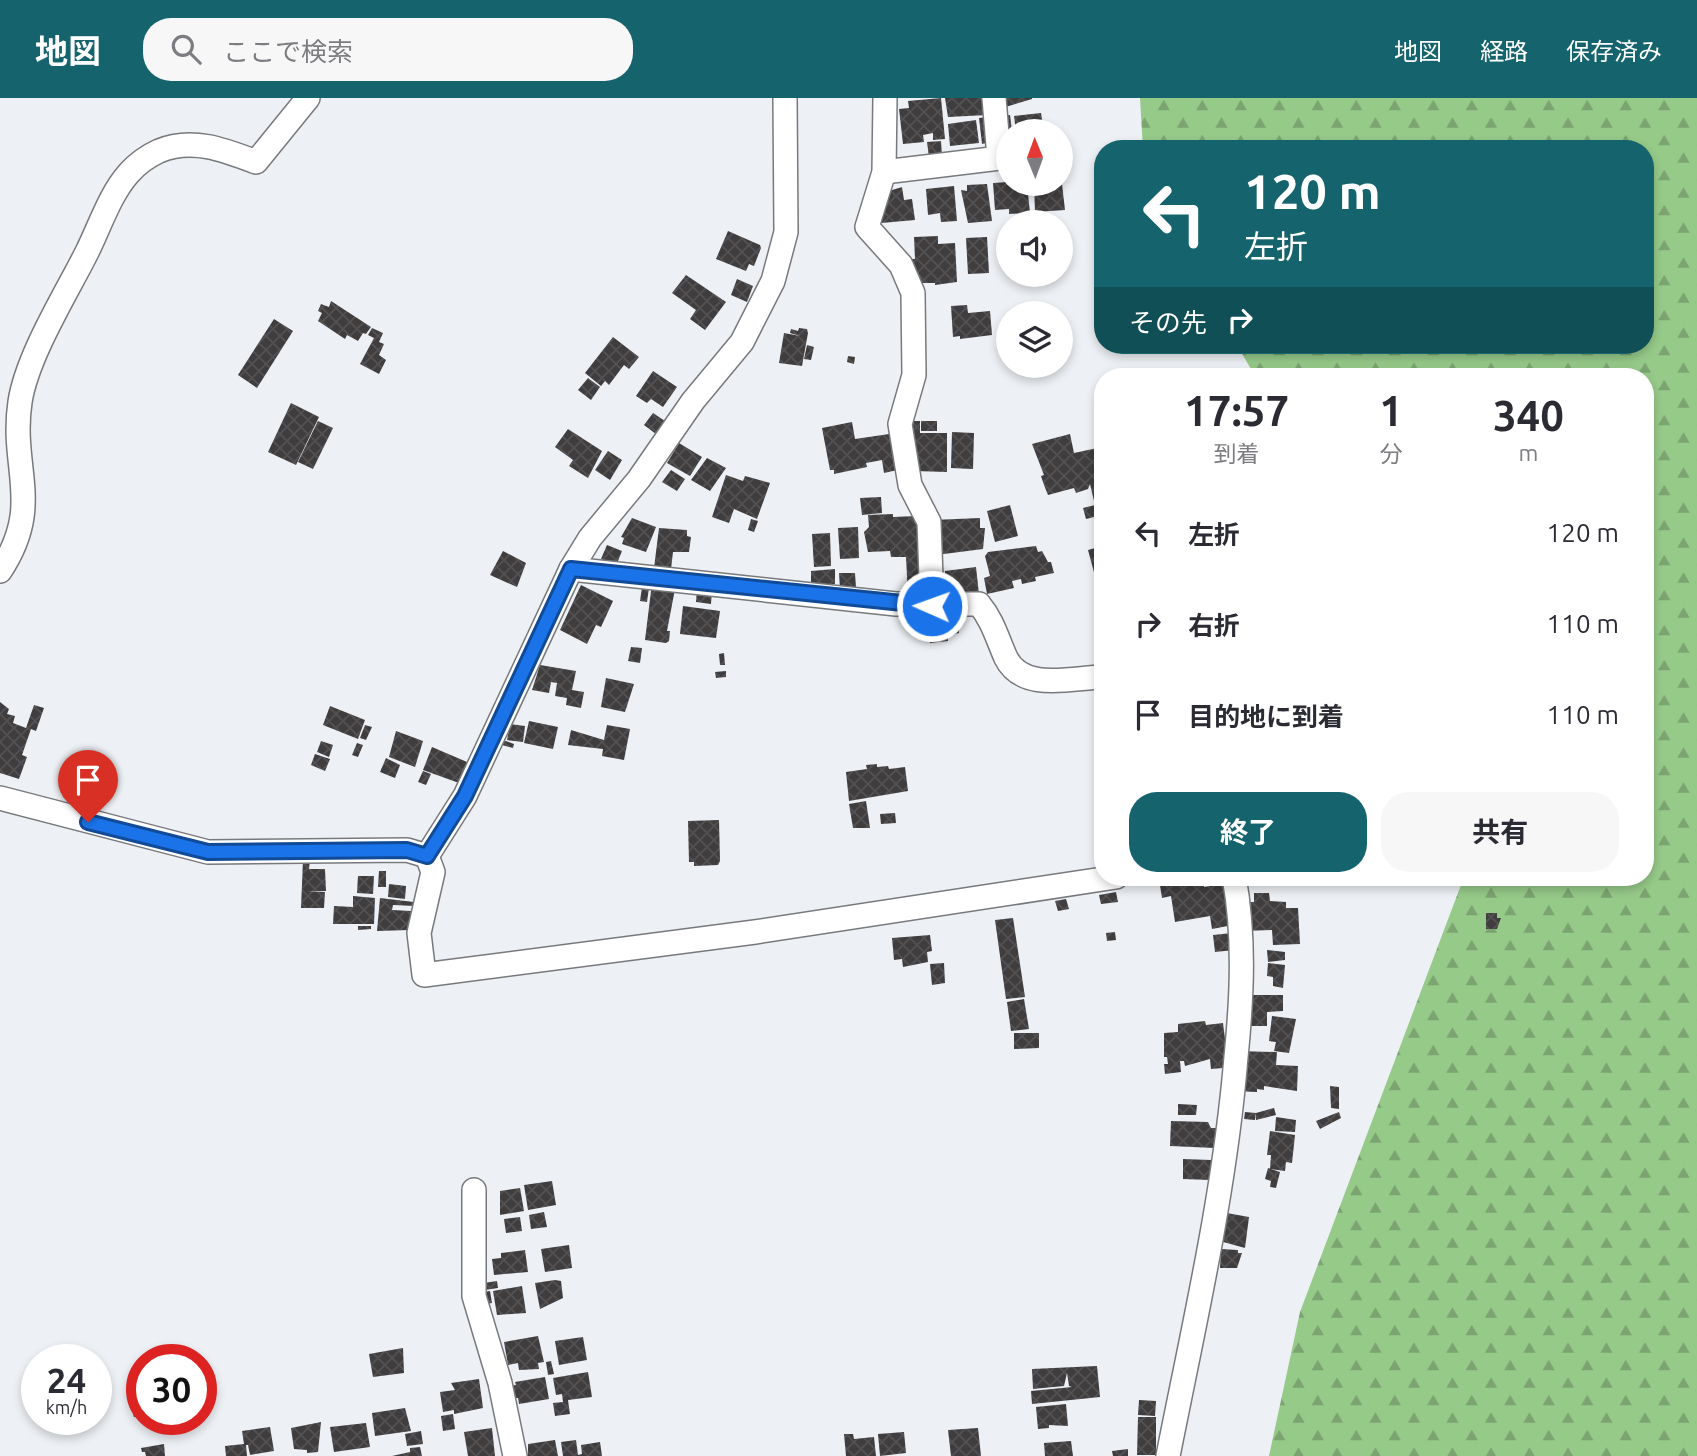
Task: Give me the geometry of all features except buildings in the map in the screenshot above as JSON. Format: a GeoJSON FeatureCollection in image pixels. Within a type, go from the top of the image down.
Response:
{"type":"FeatureCollection","features":[{"type":"Feature","properties":{"kind":"street"},"geometry":{"type":"LineString","coordinates":[[0,571],[15,546],[22,522],[24,484],[18,425],[20,399],[30,366],[118,189],[143,160],[178,145],[224,149],[257,162],[308,98]]}},
{"type":"Feature","properties":{"kind":"street"},"geometry":{"type":"LineString","coordinates":[[427,856],[465,796],[571,569],[590,538],[639,479],[693,401],[741,342],[773,281],[786,232],[785,98]]}},
{"type":"Feature","properties":{"kind":"street"},"geometry":{"type":"LineString","coordinates":[[885,98],[884,172],[867,227],[901,265],[913,293],[914,375],[900,424],[910,485],[929,522],[932,606]]}},
{"type":"Feature","properties":{"kind":"street"},"geometry":{"type":"LineString","coordinates":[[994,98],[997,119]]}},
{"type":"Feature","properties":{"kind":"street"},"geometry":{"type":"LineString","coordinates":[[884,172],[996,159]]}},
{"type":"Feature","properties":{"kind":"street"},"geometry":{"type":"LineString","coordinates":[[571,569],[932,606],[979,604],[991,618],[1007,660],[1018,674],[1031,680],[1094,677]]}},
{"type":"Feature","properties":{"kind":"street"},"geometry":{"type":"LineString","coordinates":[[0,798],[208,852],[407,850],[427,856]]}},
{"type":"Feature","properties":{"kind":"street"},"geometry":{"type":"LineString","coordinates":[[427,856],[433,872],[419,933],[424,975],[810,924],[1094,880]]}},
{"type":"Feature","properties":{"kind":"street"},"geometry":{"type":"LineString","coordinates":[[1168,1456],[1229,1141],[1240,1012],[1240,910],[1236,886]]}},
{"type":"Feature","properties":{"kind":"street"},"geometry":{"type":"LineString","coordinates":[[474,1189],[474,1296],[500,1383],[515,1456]]}},
{"type":"Feature","properties":{"kind":"green space"},"geometry":{"type":"Polygon","coordinates":[[[1140,98],[1697,98],[1697,1456],[1269,1456],[1300,1312],[1461,886],[1654,886],[1654,368],[1250,368],[1242,354],[1654,354],[1654,140],[1142,140],[1140,98]]]}},
{"type":"Feature","properties":{"kind":"route"},"geometry":{"type":"LineString","coordinates":[[88,822],[208,852],[407,850],[427,856],[465,796],[571,569],[932,606]]}}]}
